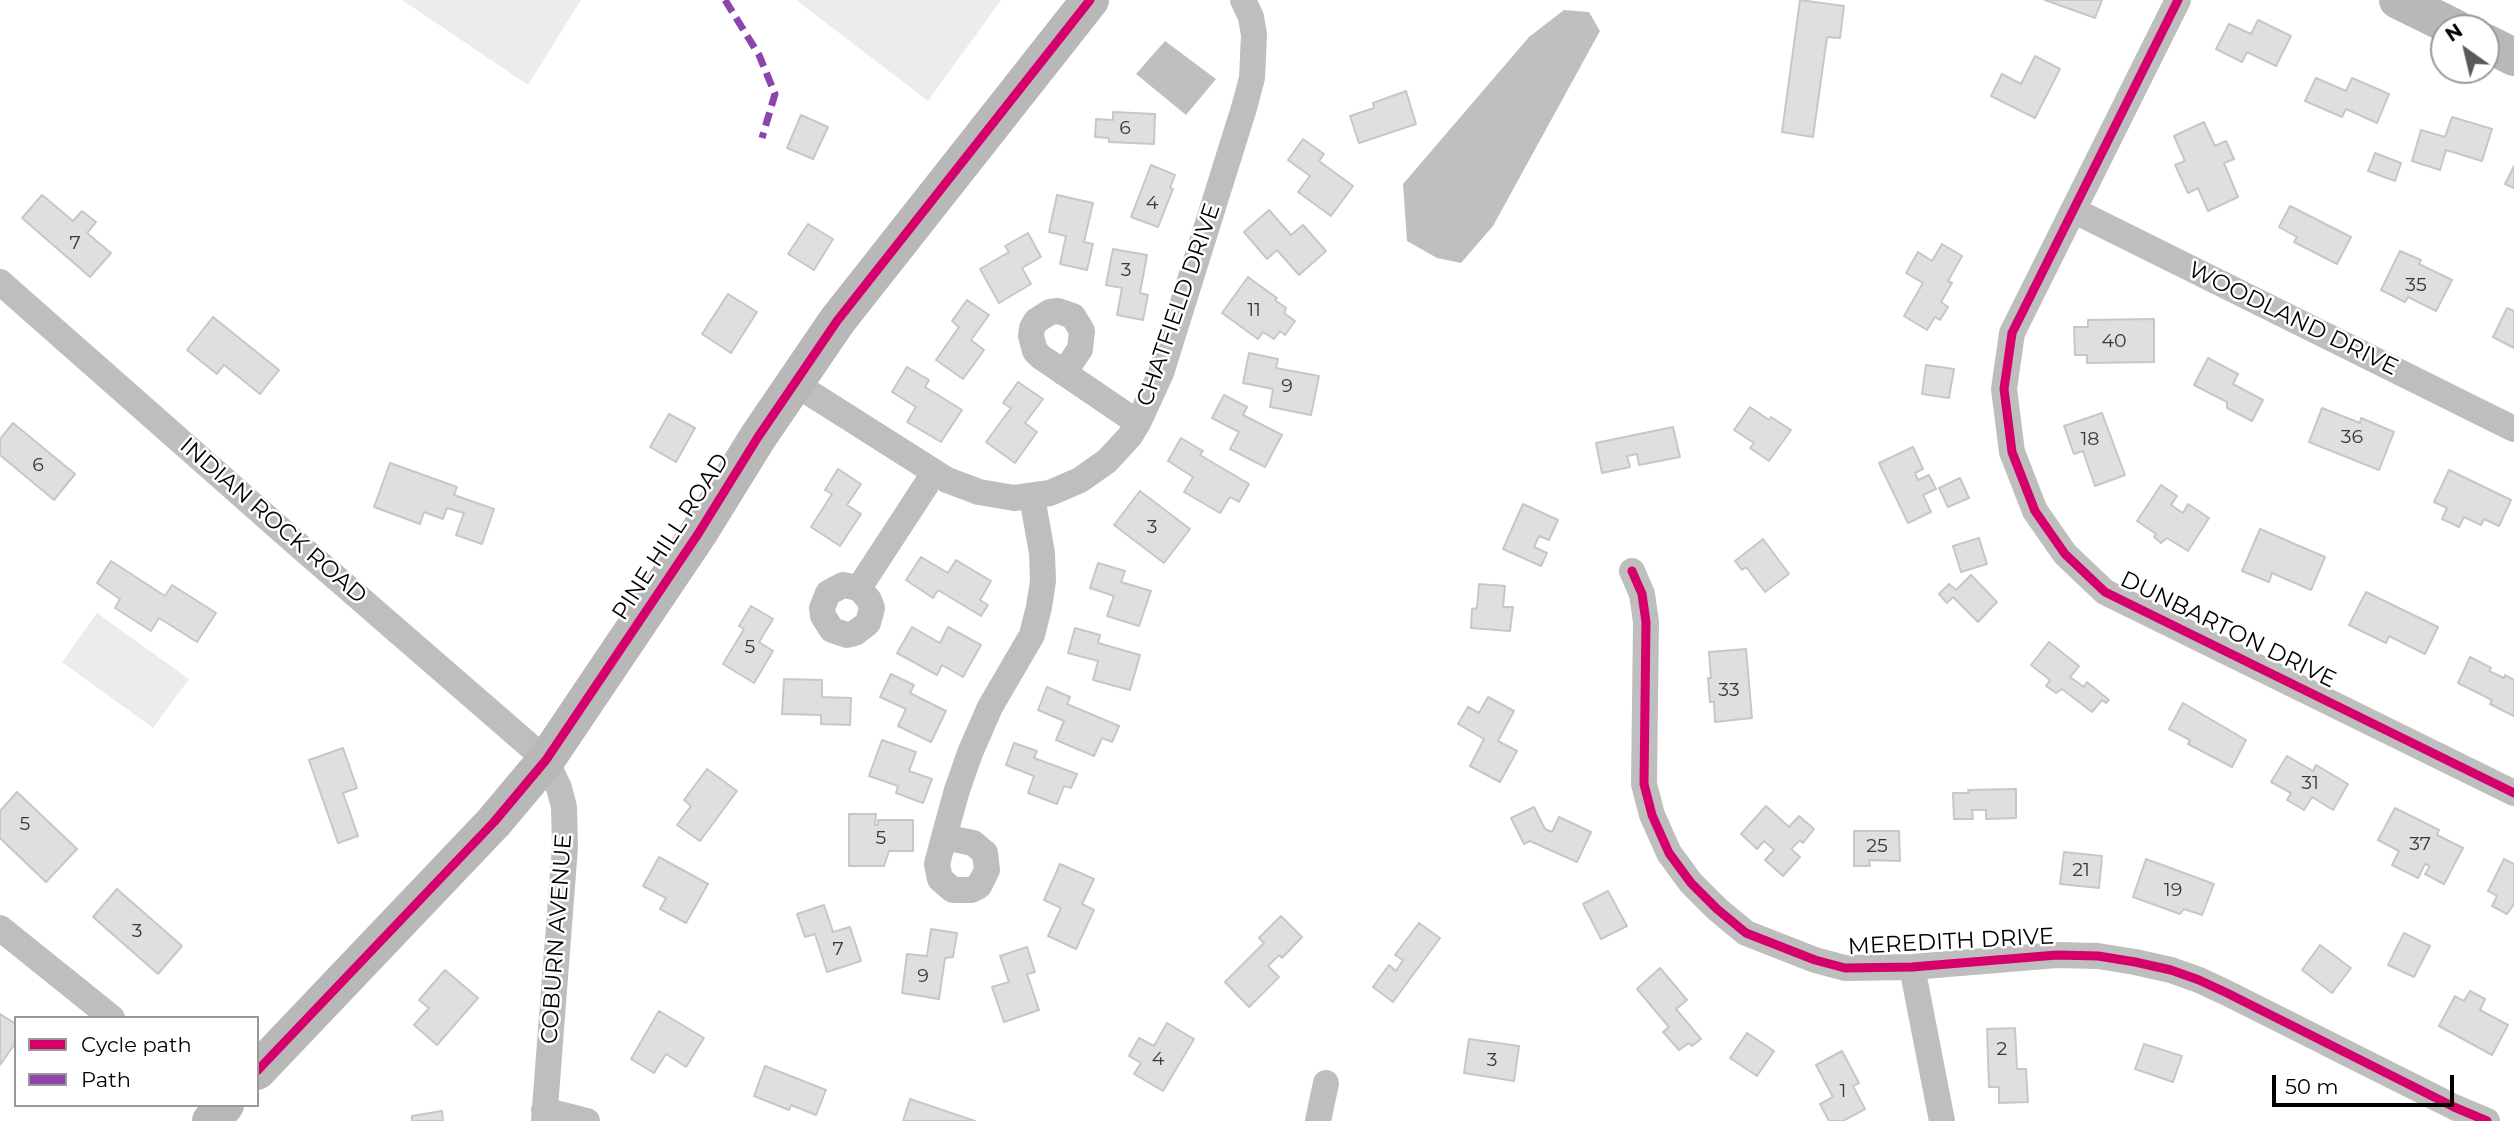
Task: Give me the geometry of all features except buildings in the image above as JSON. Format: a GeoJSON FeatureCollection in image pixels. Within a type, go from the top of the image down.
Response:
{"type":"FeatureCollection","features":[{"type":"Feature","properties":{"kind":"street","name":"PINE HILL ROAD"},"geometry":{"type":"LineString","coordinates":[[259,1069],[494,822],[546,760],[837,321],[1090,0]]}},
{"type":"Feature","properties":{"kind":"street","name":"DUNBARTON DRIVE"},"geometry":{"type":"LineString","coordinates":[[2178,0],[2012,333],[2004,388],[2012,452],[2035,511],[2064,554],[2105,592],[2514,793]]}},
{"type":"Feature","properties":{"kind":"street"},"geometry":{"type":"LineString","coordinates":[[2398,0],[2430,16]]}},
{"type":"Feature","properties":{"kind":"street","name":"CHATFIELD DRIVE"},"geometry":{"type":"LineString","coordinates":[[794,383],[947,480],[978,492],[1014,498],[1032,497],[1050,493],[1094,471],[1119,449],[1138,423],[1161,373],[1247,98],[1254,55],[1250,2]]}},
{"type":"Feature","properties":{"kind":"street","name":"WOODLAND DRIVE"},"geometry":{"type":"LineString","coordinates":[[2073,210],[2514,429]]}},
{"type":"Feature","properties":{"kind":"street","name":"INDIAN ROCK ROAD"},"geometry":{"type":"LineString","coordinates":[[0,282],[546,760]]}},
{"type":"Feature","properties":{"kind":"street"},"geometry":{"type":"LineString","coordinates":[[1064,373],[1138,423]]}},
{"type":"Feature","properties":{"kind":"street"},"geometry":{"type":"LineString","coordinates":[[859,588],[934,472]]}},
{"type":"Feature","properties":{"kind":"street"},"geometry":{"type":"LineString","coordinates":[[944,837],[957,790],[979,729],[1032,635],[1043,581],[1042,553],[1032,497]]}},
{"type":"Feature","properties":{"kind":"street","name":"MEREDITH DRIVE"},"geometry":{"type":"LineString","coordinates":[[1632,571],[1642,594],[1646,622],[1644,784],[1652,815],[1669,853],[1691,883],[1746,933],[1815,960],[1845,968],[1912,967],[2070,956],[2122,960],[2171,971],[2218,988],[2487,1121]]}},
{"type":"Feature","properties":{"kind":"street","name":"COBURN AVENUE"},"geometry":{"type":"LineString","coordinates":[[544,1115],[565,847],[564,807],[559,788],[546,760]]}},
{"type":"Feature","properties":{"kind":"street"},"geometry":{"type":"LineString","coordinates":[[0,928],[110,1016]]}},
{"type":"Feature","properties":{"kind":"street"},"geometry":{"type":"LineString","coordinates":[[1912,967],[1942,1121]]}},
{"type":"Feature","properties":{"kind":"street"},"geometry":{"type":"LineString","coordinates":[[1318,1121],[1326,1083]]}},
{"type":"Feature","properties":{"kind":"street"},"geometry":{"type":"LineString","coordinates":[[544,1115],[587,1121]]}},
{"type":"Feature","properties":{"kind":"shaded area"},"geometry":{"type":"Polygon","coordinates":[[[402,0],[581,0],[528,85],[402,0]]]}},
{"type":"Feature","properties":{"kind":"shaded area"},"geometry":{"type":"Polygon","coordinates":[[[796,0],[1001,0],[928,101],[796,0]]]}},
{"type":"Feature","properties":{"kind":"shaded area"},"geometry":{"type":"Polygon","coordinates":[[[1564,10],[1589,12],[1600,31],[1493,226],[1461,263],[1437,258],[1407,241],[1403,184],[1529,37],[1564,10]]]}},
{"type":"Feature","properties":{"kind":"shaded area"},"geometry":{"type":"Polygon","coordinates":[[[1165,41],[1216,79],[1186,115],[1136,74],[1165,41]]]}},
{"type":"Feature","properties":{"kind":"shaded area"},"geometry":{"type":"Polygon","coordinates":[[[97,613],[189,679],[153,728],[62,662],[97,613]]]}},
{"type":"Feature","properties":{"kind":"marked path"},"geometry":{"type":"LineString","coordinates":[[725,0],[759,55],[775,94],[762,138]]}},
{"type":"Feature","properties":{"kind":"cycle path"},"geometry":{"type":"LineString","coordinates":[[259,1069],[494,822],[546,760],[837,321],[1090,0]]}},
{"type":"Feature","properties":{"kind":"cycle path"},"geometry":{"type":"LineString","coordinates":[[2178,0],[2012,333],[2004,389],[2012,452],[2035,511],[2065,554],[2105,592],[2514,793]]}},
{"type":"Feature","properties":{"kind":"cycle path"},"geometry":{"type":"LineString","coordinates":[[1632,571],[1642,594],[1646,622],[1644,784],[1652,815],[1669,853],[1691,883],[1746,933],[1815,960],[1845,968],[1912,967],[2057,955],[2098,956],[2171,970],[2227,993],[2487,1121]]}}]}
